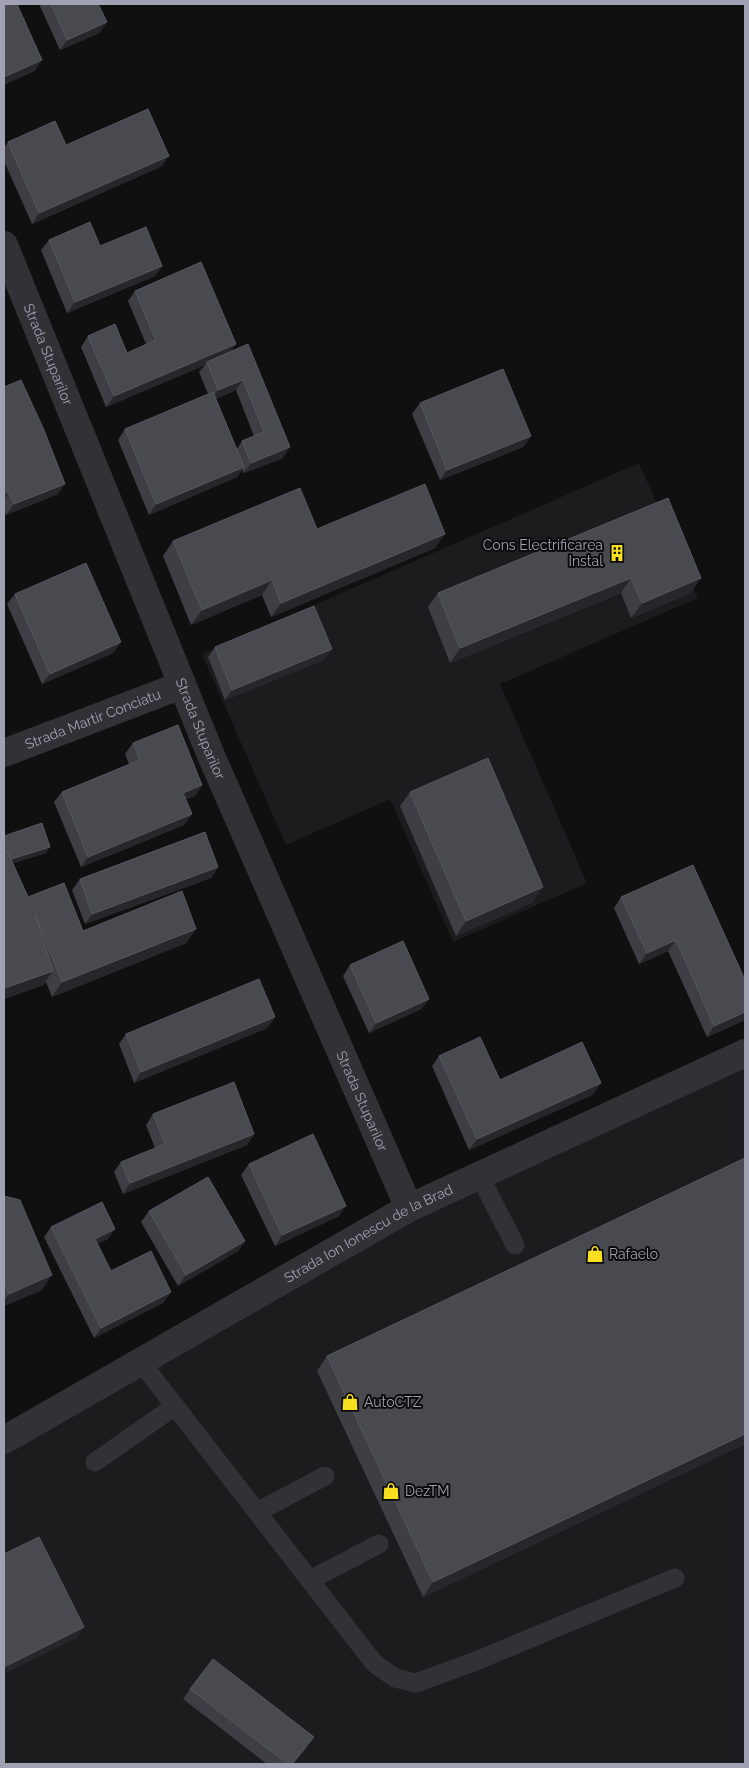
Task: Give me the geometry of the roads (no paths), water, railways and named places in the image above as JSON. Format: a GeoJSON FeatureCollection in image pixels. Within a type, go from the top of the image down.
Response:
{"type":"FeatureCollection","features":[{"type":"Feature","properties":{"kind":"street","name":"Strada Stuparilor"},"geometry":{"type":"LineString","coordinates":[[4,244],[210,753],[409,1208]]}},
{"type":"Feature","properties":{"kind":"street","name":"Strada Martir Conciatu"},"geometry":{"type":"LineString","coordinates":[[4,753],[182,685]]}},
{"type":"Feature","properties":{"kind":"street","name":"Strada Ion Ionescu de la Brad"},"geometry":{"type":"LineString","coordinates":[[4,1440],[409,1208],[745,1053]]}},
{"type":"Feature","properties":{"kind":"lane"},"geometry":{"type":"LineString","coordinates":[[479,1175],[514,1245]]}},
{"type":"Feature","properties":{"kind":"lane"},"geometry":{"type":"LineString","coordinates":[[140,1361],[374,1663],[395,1678],[416,1683],[476,1661],[675,1578]]}},
{"type":"Feature","properties":{"kind":"lane"},"geometry":{"type":"LineString","coordinates":[[95,1462],[175,1406]]}},
{"type":"Feature","properties":{"kind":"lane"},"geometry":{"type":"LineString","coordinates":[[257,1512],[325,1476]]}},
{"type":"Feature","properties":{"kind":"lane"},"geometry":{"type":"LineString","coordinates":[[310,1580],[379,1544]]}},
{"type":"Feature","properties":{"kind":"place","name":"Cons Electrificarea Instal"},"geometry":{"type":"Point","coordinates":[617,553]}},
{"type":"Feature","properties":{"kind":"place","name":"Rafaelo"},"geometry":{"type":"Point","coordinates":[595,1254]}},
{"type":"Feature","properties":{"kind":"place","name":"AutoCTZ"},"geometry":{"type":"Point","coordinates":[350,1402]}},
{"type":"Feature","properties":{"kind":"place","name":"DezTM"},"geometry":{"type":"Point","coordinates":[391,1491]}}]}
